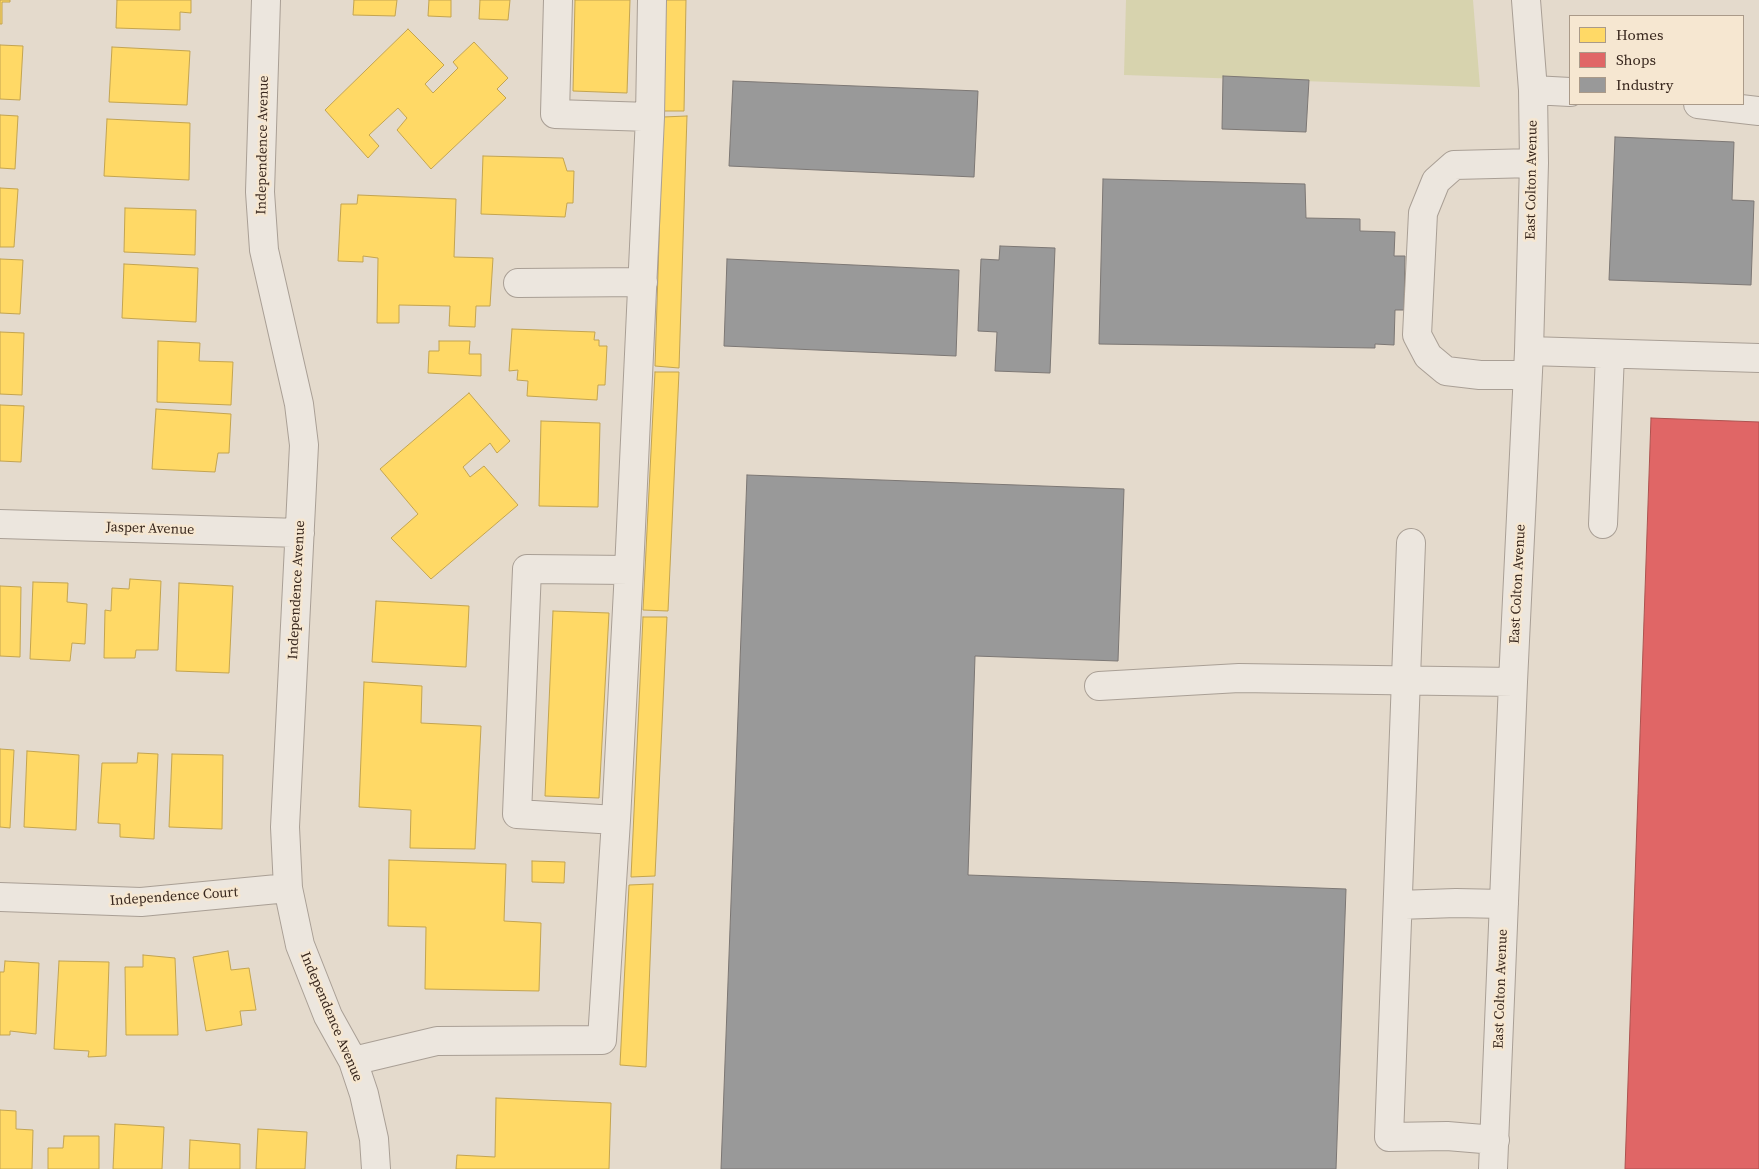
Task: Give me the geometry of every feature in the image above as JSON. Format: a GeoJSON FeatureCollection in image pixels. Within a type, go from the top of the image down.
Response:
{"type":"FeatureCollection","features":[{"type":"Feature","properties":{"kind":"street","name":"Independence Avenue"},"geometry":{"type":"LineString","coordinates":[[266,0],[260,192],[264,250],[300,404],[304,446],[285,827],[288,888],[300,945],[328,1016],[353,1061],[364,1094],[374,1139],[376,1169]]}},
{"type":"Feature","properties":{"kind":"street"},"geometry":{"type":"LineString","coordinates":[[558,0],[555,114],[650,117]]}},
{"type":"Feature","properties":{"kind":"street"},"geometry":{"type":"LineString","coordinates":[[353,1061],[437,1041],[602,1040],[616,820],[643,282],[650,117],[652,0]]}},
{"type":"Feature","properties":{"kind":"street","name":"East Colton Avenue"},"geometry":{"type":"LineString","coordinates":[[1493,1169],[1528,363],[1534,164],[1533,90],[1526,0]]}},
{"type":"Feature","properties":{"kind":"street"},"geometry":{"type":"LineString","coordinates":[[1533,90],[1569,92]]}},
{"type":"Feature","properties":{"kind":"street"},"geometry":{"type":"LineString","coordinates":[[1707,105],[1759,111]]}},
{"type":"Feature","properties":{"kind":"street"},"geometry":{"type":"LineString","coordinates":[[1534,164],[1454,165],[1436,181],[1423,213],[1417,335],[1428,356],[1446,371],[1480,375],[1528,363],[1610,354],[1759,358]]}},
{"type":"Feature","properties":{"kind":"street"},"geometry":{"type":"LineString","coordinates":[[518,283],[643,282]]}},
{"type":"Feature","properties":{"kind":"street"},"geometry":{"type":"LineString","coordinates":[[1603,524],[1610,354]]}},
{"type":"Feature","properties":{"kind":"street","name":"Jasper Avenue"},"geometry":{"type":"LineString","coordinates":[[0,524],[300,533]]}},
{"type":"Feature","properties":{"kind":"street"},"geometry":{"type":"LineString","coordinates":[[1411,543],[1389,1137],[1447,1136],[1494,1140]]}},
{"type":"Feature","properties":{"kind":"street"},"geometry":{"type":"LineString","coordinates":[[616,820],[517,814],[527,569],[629,570]]}},
{"type":"Feature","properties":{"kind":"street"},"geometry":{"type":"LineString","coordinates":[[1099,686],[1239,678],[1513,682]]}},
{"type":"Feature","properties":{"kind":"street","name":"Independence Court"},"geometry":{"type":"LineString","coordinates":[[0,897],[141,902],[288,888]]}},
{"type":"Feature","properties":{"kind":"street"},"geometry":{"type":"LineString","coordinates":[[1398,905],[1456,902],[1504,904]]}},
{"type":"Feature","properties":{"kind":"shaded area"},"geometry":{"type":"Polygon","coordinates":[[[1126,0],[1473,0],[1480,87],[1124,75],[1126,0]]]}},
{"type":"Feature","properties":{"kind":"building: Homes"},"geometry":{"type":"Polygon","coordinates":[[[0,0],[10,0],[10,2],[2,2],[2,24],[0,24],[0,0]]]}},
{"type":"Feature","properties":{"kind":"building: Homes"},"geometry":{"type":"Polygon","coordinates":[[[117,0],[191,0],[191,13],[180,12],[180,30],[116,28],[117,0]]]}},
{"type":"Feature","properties":{"kind":"building: Homes"},"geometry":{"type":"Polygon","coordinates":[[[354,0],[397,0],[395,16],[353,15],[354,0]]]}},
{"type":"Feature","properties":{"kind":"building: Homes"},"geometry":{"type":"Polygon","coordinates":[[[429,0],[451,0],[451,17],[428,16],[429,0]]]}},
{"type":"Feature","properties":{"kind":"building: Homes"},"geometry":{"type":"Polygon","coordinates":[[[480,0],[510,0],[508,20],[479,19],[480,0]]]}},
{"type":"Feature","properties":{"kind":"building: Homes"},"geometry":{"type":"Polygon","coordinates":[[[575,0],[630,0],[627,93],[573,91],[575,0]]]}},
{"type":"Feature","properties":{"kind":"building: Homes"},"geometry":{"type":"Polygon","coordinates":[[[664,0],[686,0],[684,111],[661,111],[664,0]]]}},
{"type":"Feature","properties":{"kind":"building: Homes"},"geometry":{"type":"Polygon","coordinates":[[[408,29],[444,65],[425,84],[433,93],[458,68],[453,62],[474,42],[508,78],[497,89],[506,98],[431,169],[397,130],[407,118],[398,108],[369,135],[379,146],[368,158],[325,110],[408,29]]]}},
{"type":"Feature","properties":{"kind":"building: Homes"},"geometry":{"type":"Polygon","coordinates":[[[0,45],[23,46],[20,100],[0,99],[0,45]]]}},
{"type":"Feature","properties":{"kind":"building: Homes"},"geometry":{"type":"Polygon","coordinates":[[[112,47],[190,51],[187,105],[109,102],[112,47]]]}},
{"type":"Feature","properties":{"kind":"building: Homes"},"geometry":{"type":"Polygon","coordinates":[[[0,115],[18,116],[15,169],[0,168],[0,115]]]}},
{"type":"Feature","properties":{"kind":"building: Homes"},"geometry":{"type":"Polygon","coordinates":[[[687,116],[679,368],[655,366],[663,117],[687,116]]]}},
{"type":"Feature","properties":{"kind":"building: Homes"},"geometry":{"type":"Polygon","coordinates":[[[107,119],[190,123],[189,180],[104,176],[107,119]]]}},
{"type":"Feature","properties":{"kind":"building: Homes"},"geometry":{"type":"Polygon","coordinates":[[[483,156],[563,158],[567,171],[574,171],[573,203],[567,203],[565,217],[481,214],[483,156]]]}},
{"type":"Feature","properties":{"kind":"building: Homes"},"geometry":{"type":"Polygon","coordinates":[[[0,188],[18,189],[14,247],[0,247],[0,188]]]}},
{"type":"Feature","properties":{"kind":"building: Homes"},"geometry":{"type":"Polygon","coordinates":[[[358,195],[456,199],[454,257],[493,258],[490,306],[476,306],[475,327],[449,326],[450,306],[399,305],[399,323],[377,323],[378,258],[363,256],[363,262],[338,261],[341,204],[357,204],[358,195]]]}},
{"type":"Feature","properties":{"kind":"building: Homes"},"geometry":{"type":"Polygon","coordinates":[[[125,208],[196,210],[195,255],[124,252],[125,208]]]}},
{"type":"Feature","properties":{"kind":"building: Homes"},"geometry":{"type":"Polygon","coordinates":[[[0,259],[23,260],[20,314],[0,313],[0,259]]]}},
{"type":"Feature","properties":{"kind":"building: Homes"},"geometry":{"type":"Polygon","coordinates":[[[124,264],[198,268],[196,322],[122,318],[124,264]]]}},
{"type":"Feature","properties":{"kind":"building: Homes"},"geometry":{"type":"Polygon","coordinates":[[[512,329],[595,332],[594,340],[599,340],[599,346],[607,346],[605,385],[598,385],[597,400],[527,396],[528,381],[517,380],[518,370],[509,371],[512,329]]]}},
{"type":"Feature","properties":{"kind":"building: Homes"},"geometry":{"type":"Polygon","coordinates":[[[0,332],[24,333],[22,395],[0,394],[0,332]]]}},
{"type":"Feature","properties":{"kind":"building: Homes"},"geometry":{"type":"Polygon","coordinates":[[[158,341],[200,343],[199,361],[233,362],[231,405],[157,402],[158,341]]]}},
{"type":"Feature","properties":{"kind":"building: Homes"},"geometry":{"type":"Polygon","coordinates":[[[439,341],[470,341],[469,354],[481,354],[481,376],[428,373],[429,351],[439,351],[439,341]]]}},
{"type":"Feature","properties":{"kind":"building: Homes"},"geometry":{"type":"Polygon","coordinates":[[[655,372],[679,372],[668,611],[643,610],[655,372]]]}},
{"type":"Feature","properties":{"kind":"building: Homes"},"geometry":{"type":"Polygon","coordinates":[[[469,393],[510,441],[497,453],[490,443],[463,467],[470,477],[484,466],[518,505],[431,579],[391,538],[418,514],[380,469],[469,393]]]}},
{"type":"Feature","properties":{"kind":"building: Homes"},"geometry":{"type":"Polygon","coordinates":[[[0,405],[24,406],[21,462],[0,461],[0,405]]]}},
{"type":"Feature","properties":{"kind":"building: Homes"},"geometry":{"type":"Polygon","coordinates":[[[156,409],[231,414],[229,453],[218,453],[215,472],[152,469],[156,409]]]}},
{"type":"Feature","properties":{"kind":"building: Homes"},"geometry":{"type":"Polygon","coordinates":[[[541,421],[600,423],[598,507],[539,506],[541,421]]]}},
{"type":"Feature","properties":{"kind":"building: Homes"},"geometry":{"type":"Polygon","coordinates":[[[130,579],[161,581],[158,650],[136,650],[135,658],[104,658],[105,610],[111,611],[112,588],[129,589],[130,579]]]}},
{"type":"Feature","properties":{"kind":"building: Homes"},"geometry":{"type":"Polygon","coordinates":[[[33,582],[68,583],[67,602],[87,604],[85,644],[72,643],[70,661],[30,659],[33,582]]]}},
{"type":"Feature","properties":{"kind":"building: Homes"},"geometry":{"type":"Polygon","coordinates":[[[179,583],[233,586],[229,673],[176,671],[179,583]]]}},
{"type":"Feature","properties":{"kind":"building: Homes"},"geometry":{"type":"Polygon","coordinates":[[[0,586],[21,587],[20,657],[0,656],[0,586]]]}},
{"type":"Feature","properties":{"kind":"building: Homes"},"geometry":{"type":"Polygon","coordinates":[[[376,601],[469,606],[466,667],[372,662],[376,601]]]}},
{"type":"Feature","properties":{"kind":"building: Homes"},"geometry":{"type":"Polygon","coordinates":[[[553,611],[609,613],[599,798],[545,796],[553,611]]]}},
{"type":"Feature","properties":{"kind":"building: Homes"},"geometry":{"type":"Polygon","coordinates":[[[643,617],[667,617],[655,876],[631,877],[643,617]]]}},
{"type":"Feature","properties":{"kind":"building: Homes"},"geometry":{"type":"Polygon","coordinates":[[[364,682],[422,686],[421,723],[481,726],[475,849],[410,848],[411,810],[359,807],[364,682]]]}},
{"type":"Feature","properties":{"kind":"building: Homes"},"geometry":{"type":"Polygon","coordinates":[[[0,749],[14,750],[10,828],[0,827],[0,749]]]}},
{"type":"Feature","properties":{"kind":"building: Homes"},"geometry":{"type":"Polygon","coordinates":[[[27,751],[79,755],[76,830],[24,827],[27,751]]]}},
{"type":"Feature","properties":{"kind":"building: Homes"},"geometry":{"type":"Polygon","coordinates":[[[138,753],[158,754],[154,839],[120,837],[120,824],[98,823],[102,763],[137,763],[138,753]]]}},
{"type":"Feature","properties":{"kind":"building: Homes"},"geometry":{"type":"Polygon","coordinates":[[[172,754],[223,755],[222,829],[169,827],[172,754]]]}},
{"type":"Feature","properties":{"kind":"building: Homes"},"geometry":{"type":"Polygon","coordinates":[[[389,860],[506,864],[504,921],[541,923],[539,991],[425,989],[426,927],[388,926],[389,860]]]}},
{"type":"Feature","properties":{"kind":"building: Homes"},"geometry":{"type":"Polygon","coordinates":[[[532,861],[565,862],[564,883],[532,882],[532,861]]]}},
{"type":"Feature","properties":{"kind":"building: Homes"},"geometry":{"type":"Polygon","coordinates":[[[653,884],[646,1067],[620,1065],[629,885],[653,884]]]}},
{"type":"Feature","properties":{"kind":"building: Homes"},"geometry":{"type":"Polygon","coordinates":[[[228,951],[231,970],[249,968],[256,1010],[240,1011],[242,1025],[206,1031],[193,957],[228,951]]]}},
{"type":"Feature","properties":{"kind":"building: Homes"},"geometry":{"type":"Polygon","coordinates":[[[143,955],[175,958],[178,1035],[126,1035],[125,967],[143,967],[143,955]]]}},
{"type":"Feature","properties":{"kind":"building: Homes"},"geometry":{"type":"Polygon","coordinates":[[[5,961],[39,963],[36,1034],[10,1031],[10,1035],[0,1035],[0,972],[4,972],[5,961]]]}},
{"type":"Feature","properties":{"kind":"building: Homes"},"geometry":{"type":"Polygon","coordinates":[[[59,961],[109,962],[106,1056],[88,1057],[89,1051],[54,1049],[59,961]]]}},
{"type":"Feature","properties":{"kind":"building: Homes"},"geometry":{"type":"Polygon","coordinates":[[[496,1098],[611,1103],[609,1169],[456,1169],[457,1155],[495,1157],[496,1098]]]}},
{"type":"Feature","properties":{"kind":"building: Homes"},"geometry":{"type":"Polygon","coordinates":[[[0,1110],[16,1111],[16,1129],[33,1130],[32,1169],[0,1169],[0,1110]]]}},
{"type":"Feature","properties":{"kind":"building: Homes"},"geometry":{"type":"Polygon","coordinates":[[[115,1124],[164,1127],[162,1169],[113,1169],[115,1124]]]}},
{"type":"Feature","properties":{"kind":"building: Homes"},"geometry":{"type":"Polygon","coordinates":[[[258,1129],[307,1132],[305,1169],[256,1169],[258,1129]]]}},
{"type":"Feature","properties":{"kind":"building: Homes"},"geometry":{"type":"Polygon","coordinates":[[[64,1136],[99,1136],[99,1169],[48,1169],[48,1148],[63,1148],[64,1136]]]}},
{"type":"Feature","properties":{"kind":"building: Homes"},"geometry":{"type":"Polygon","coordinates":[[[190,1140],[240,1144],[240,1169],[189,1169],[190,1140]]]}},
{"type":"Feature","properties":{"kind":"building: Shops"},"geometry":{"type":"Polygon","coordinates":[[[1651,418],[1759,422],[1759,1169],[1625,1169],[1651,418]]]}},
{"type":"Feature","properties":{"kind":"building: Industry"},"geometry":{"type":"Polygon","coordinates":[[[1223,76],[1309,80],[1306,132],[1222,129],[1223,76]]]}},
{"type":"Feature","properties":{"kind":"building: Industry"},"geometry":{"type":"Polygon","coordinates":[[[733,81],[978,91],[974,177],[729,166],[733,81]]]}},
{"type":"Feature","properties":{"kind":"building: Industry"},"geometry":{"type":"Polygon","coordinates":[[[1615,137],[1734,142],[1732,200],[1754,201],[1751,285],[1609,280],[1615,137]]]}},
{"type":"Feature","properties":{"kind":"building: Industry"},"geometry":{"type":"Polygon","coordinates":[[[1103,179],[1305,184],[1306,218],[1360,219],[1360,231],[1395,232],[1394,256],[1405,256],[1404,310],[1395,310],[1394,345],[1375,344],[1375,348],[1099,344],[1103,179]]]}},
{"type":"Feature","properties":{"kind":"building: Industry"},"geometry":{"type":"Polygon","coordinates":[[[1000,246],[1055,248],[1050,373],[995,371],[997,332],[978,331],[981,259],[999,260],[1000,246]]]}},
{"type":"Feature","properties":{"kind":"building: Industry"},"geometry":{"type":"Polygon","coordinates":[[[727,259],[959,270],[956,356],[724,346],[727,259]]]}},
{"type":"Feature","properties":{"kind":"building: Industry"},"geometry":{"type":"Polygon","coordinates":[[[747,475],[1124,489],[1118,661],[975,656],[968,875],[1346,889],[1336,1169],[721,1169],[747,475]]]}}]}
